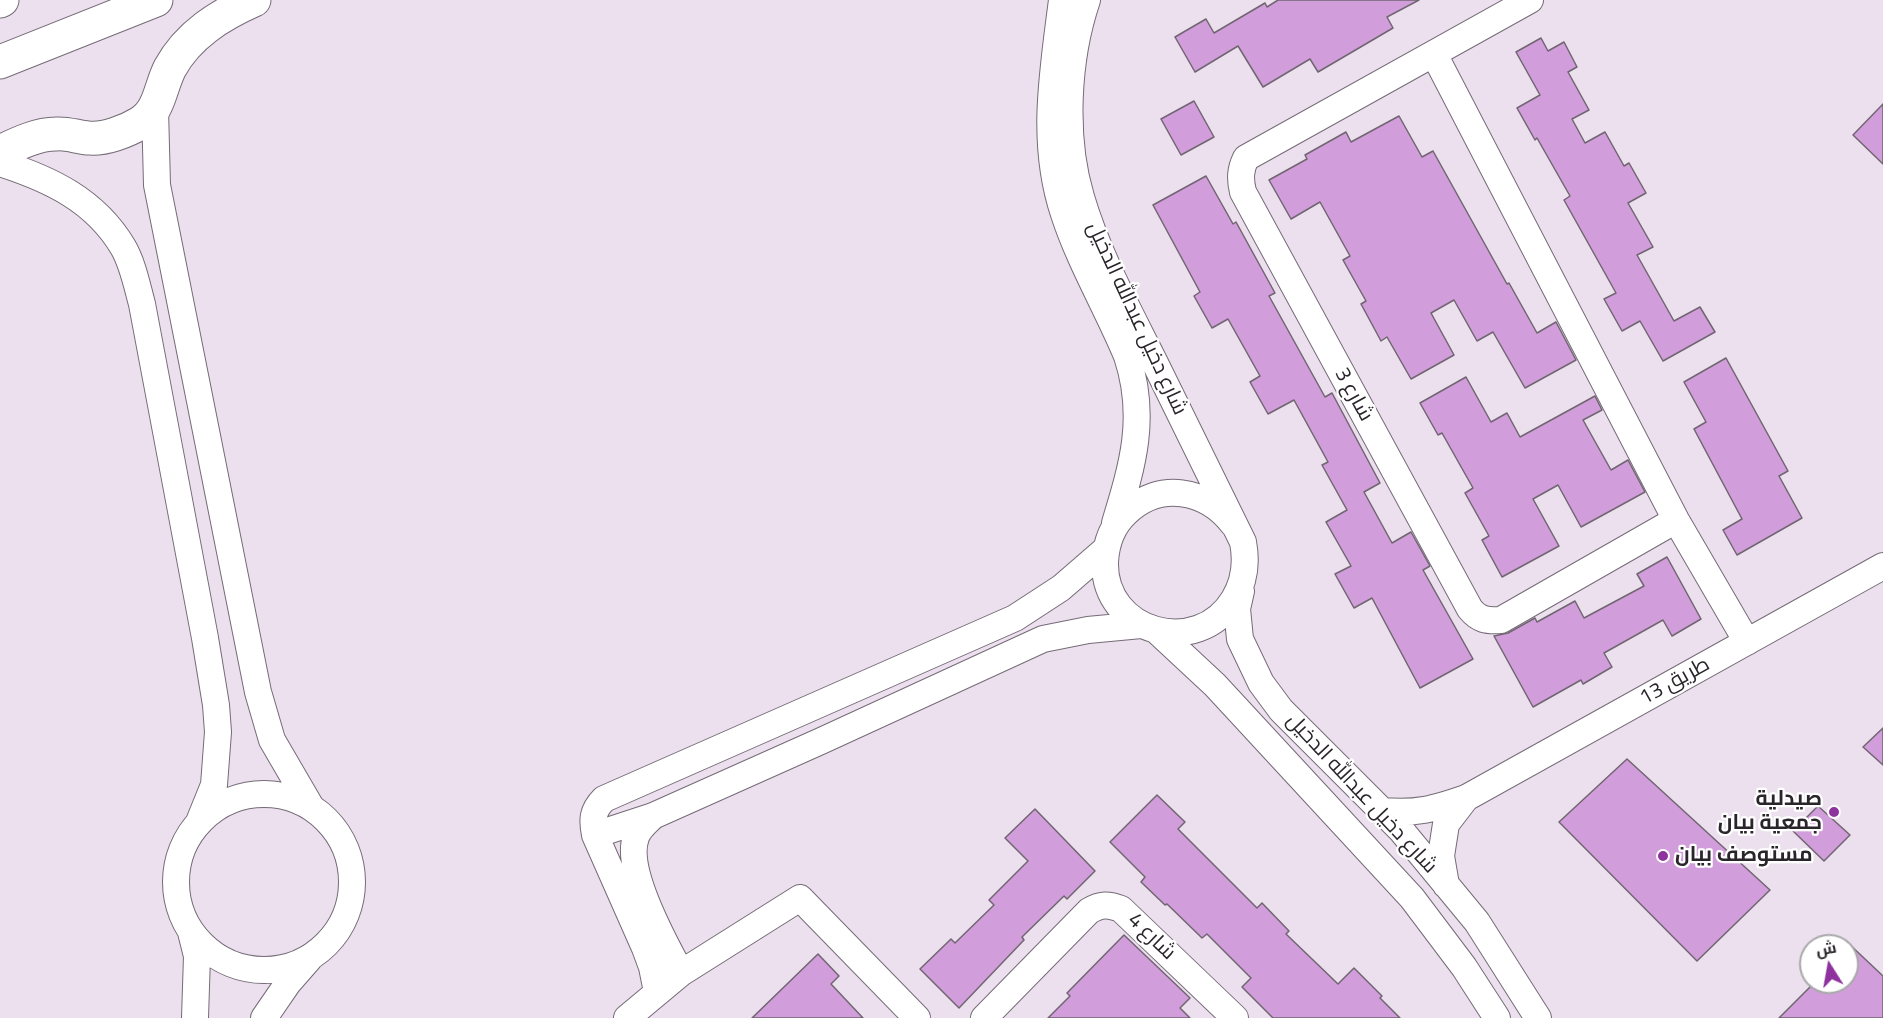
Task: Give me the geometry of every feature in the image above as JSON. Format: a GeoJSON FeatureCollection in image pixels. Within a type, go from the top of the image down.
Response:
{"type":"FeatureCollection","features":[{"type":"Feature","properties":{"kind":"highway"},"geometry":{"type":"LineString","coordinates":[[0,62],[156,0]]}},
{"type":"Feature","properties":{"kind":"highway"},"geometry":{"type":"LineString","coordinates":[[0,152],[20,142],[48,134],[59,133],[98,138],[141,123],[155,109],[169,69],[187,44],[223,15],[254,0]]}},
{"type":"Feature","properties":{"kind":"street","name":"شارع دخيل عبدالله الدخيل"},"geometry":{"type":"LineString","coordinates":[[1062,0],[1050,89],[1049,119],[1056,179],[1063,212],[1070,231],[1127,356],[1134,376],[1137,395],[1138,422],[1135,446],[1110,539]]}},
{"type":"Feature","properties":{"kind":"street","name":"شارع دخيل عبدالله الدخيل"},"geometry":{"type":"LineString","coordinates":[[1087,0],[1071,66],[1070,98],[1074,161],[1080,194],[1105,262],[1233,524]]}},
{"type":"Feature","properties":{"kind":"street","name":"شارع 3"},"geometry":{"type":"LineString","coordinates":[[1530,0],[1246,158],[1241,168],[1243,192],[1470,609],[1476,615],[1482,619],[1501,620],[1676,520]]}},
{"type":"Feature","properties":{"kind":"street"},"geometry":{"type":"LineString","coordinates":[[1434,54],[1676,520],[1747,642]]}},
{"type":"Feature","properties":{"kind":"street"},"geometry":{"type":"LineString","coordinates":[[155,109],[157,184],[258,692],[272,740],[311,807],[331,825],[339,836],[350,861],[352,888],[350,901],[340,926],[288,983],[264,1018]]}},
{"type":"Feature","properties":{"kind":"street"},"geometry":{"type":"LineString","coordinates":[[0,163],[35,174],[84,203],[106,225],[123,248],[142,304],[207,649],[218,732],[214,785],[199,822],[183,847],[176,876],[179,906],[201,944],[219,958],[240,967],[255,969],[285,967],[312,955]]}},
{"type":"Feature","properties":{"kind":"street"},"geometry":{"type":"LineString","coordinates":[[595,835],[653,816],[1043,639],[1088,630],[1149,628],[1183,633],[1208,625],[1228,609],[1241,587],[1245,570],[1243,542],[1225,513],[1202,498],[1174,493],[1158,495],[1139,503],[1123,516],[1110,539],[1061,588],[1015,618],[604,799],[593,815],[595,835],[645,948],[657,992]]}},
{"type":"Feature","properties":{"kind":"street"},"geometry":{"type":"LineString","coordinates":[[1110,539],[1105,571],[1111,593],[1124,611],[1149,628]]}},
{"type":"Feature","properties":{"kind":"street","name":"طريق 13"},"geometry":{"type":"LineString","coordinates":[[1382,811],[1406,813],[1432,810],[1466,798],[1883,566]]}},
{"type":"Feature","properties":{"kind":"street","name":"شارع دخيل عبدالله الدخيل"},"geometry":{"type":"LineString","coordinates":[[1241,587],[1237,609],[1240,639],[1261,683],[1281,710],[1401,830],[1477,922],[1538,1018]]}},
{"type":"Feature","properties":{"kind":"street","name":"شارع دخيل عبدالله الدخيل"},"geometry":{"type":"LineString","coordinates":[[1149,628],[1215,685],[1412,898],[1464,967],[1497,1018]]}},
{"type":"Feature","properties":{"kind":"street"},"geometry":{"type":"LineString","coordinates":[[199,822],[223,804],[252,795],[283,796],[311,807]]}},
{"type":"Feature","properties":{"kind":"street","name":"طريق 13"},"geometry":{"type":"LineString","coordinates":[[1446,885],[1441,856],[1446,824],[1466,798]]}},
{"type":"Feature","properties":{"kind":"street"},"geometry":{"type":"LineString","coordinates":[[653,816],[638,832],[633,863],[640,884],[681,973]]}},
{"type":"Feature","properties":{"kind":"street"},"geometry":{"type":"LineString","coordinates":[[627,1018],[681,973],[800,898],[917,1018]]}},
{"type":"Feature","properties":{"kind":"street","name":"شارع 4"},"geometry":{"type":"LineString","coordinates":[[984,1018],[1089,911],[1099,906],[1111,905],[1121,909],[1235,1018]]}},
{"type":"Feature","properties":{"kind":"street"},"geometry":{"type":"LineString","coordinates":[[192,932],[197,957],[195,1018]]}},
{"type":"Feature","properties":{"kind":"building"},"geometry":{"type":"Polygon","coordinates":[[[1278,0],[1419,0],[1387,17],[1393,28],[1318,72],[1310,59],[1263,87],[1238,46],[1195,72],[1175,37],[1206,19],[1214,33],[1265,3],[1267,7],[1278,0]]]}},
{"type":"Feature","properties":{"kind":"building"},"geometry":{"type":"Polygon","coordinates":[[[1541,38],[1548,51],[1564,42],[1577,67],[1568,72],[1589,110],[1572,119],[1585,143],[1605,132],[1624,166],[1629,163],[1646,193],[1628,203],[1653,247],[1637,255],[1674,321],[1700,307],[1715,332],[1663,361],[1640,321],[1622,331],[1604,299],[1616,293],[1564,200],[1570,196],[1517,108],[1540,95],[1516,52],[1541,38]]]}},
{"type":"Feature","properties":{"kind":"building"},"geometry":{"type":"Polygon","coordinates":[[[1194,101],[1214,137],[1181,155],[1161,119],[1194,101]]]}},
{"type":"Feature","properties":{"kind":"building"},"geometry":{"type":"Polygon","coordinates":[[[1883,104],[1883,164],[1853,135],[1883,104]]]}},
{"type":"Feature","properties":{"kind":"building"},"geometry":{"type":"Polygon","coordinates":[[[1399,116],[1422,157],[1433,151],[1537,333],[1556,322],[1576,360],[1525,388],[1493,332],[1477,341],[1454,300],[1431,313],[1454,355],[1411,379],[1387,337],[1381,341],[1361,304],[1366,301],[1343,260],[1350,256],[1320,202],[1291,219],[1269,180],[1307,159],[1305,155],[1346,132],[1351,142],[1399,116]]]}},
{"type":"Feature","properties":{"kind":"building"},"geometry":{"type":"Polygon","coordinates":[[[1206,176],[1233,224],[1236,222],[1275,293],[1269,296],[1325,397],[1332,393],[1380,483],[1364,492],[1392,543],[1411,532],[1430,566],[1423,570],[1473,659],[1420,688],[1372,598],[1354,608],[1335,574],[1351,566],[1326,522],[1347,510],[1322,465],[1328,462],[1294,400],[1268,414],[1250,382],[1260,376],[1228,319],[1212,328],[1194,296],[1200,292],[1153,205],[1206,176]]]}},
{"type":"Feature","properties":{"kind":"building"},"geometry":{"type":"Polygon","coordinates":[[[1726,358],[1788,471],[1779,476],[1802,518],[1737,555],[1723,530],[1742,519],[1694,429],[1706,422],[1684,382],[1726,358]]]}},
{"type":"Feature","properties":{"kind":"building"},"geometry":{"type":"Polygon","coordinates":[[[1466,377],[1491,422],[1507,413],[1520,437],[1595,396],[1602,410],[1583,420],[1611,470],[1628,460],[1645,492],[1581,527],[1558,485],[1533,499],[1559,546],[1502,577],[1482,540],[1489,536],[1465,493],[1473,488],[1442,433],[1438,435],[1420,403],[1466,377]]]}},
{"type":"Feature","properties":{"kind":"building"},"geometry":{"type":"Polygon","coordinates":[[[1667,557],[1701,619],[1672,636],[1663,620],[1604,653],[1612,667],[1583,684],[1581,680],[1533,707],[1494,636],[1508,633],[1535,618],[1537,622],[1575,601],[1584,618],[1644,586],[1637,574],[1667,557]]]}},
{"type":"Feature","properties":{"kind":"building"},"geometry":{"type":"Polygon","coordinates":[[[1883,728],[1883,765],[1863,747],[1883,728]]]}},
{"type":"Feature","properties":{"kind":"building","name":"مستوصف بيان"},"geometry":{"type":"Polygon","coordinates":[[[1627,759],[1770,890],[1697,961],[1559,822],[1627,759]]]}},
{"type":"Feature","properties":{"kind":"building"},"geometry":{"type":"Polygon","coordinates":[[[1157,795],[1185,822],[1178,829],[1257,908],[1262,903],[1289,931],[1286,934],[1338,984],[1354,968],[1400,1018],[1273,1018],[1242,987],[1251,978],[1207,934],[1202,938],[1141,882],[1145,877],[1110,842],[1157,795]]]}},
{"type":"Feature","properties":{"kind":"building"},"geometry":{"type":"Polygon","coordinates":[[[1818,806],[1850,835],[1824,861],[1793,831],[1818,806]]]}},
{"type":"Feature","properties":{"kind":"building"},"geometry":{"type":"Polygon","coordinates":[[[1035,809],[1095,871],[1067,899],[1064,896],[1022,937],[1024,940],[959,1008],[920,969],[951,939],[955,943],[994,905],[989,900],[1028,861],[1005,838],[1035,809]]]}},
{"type":"Feature","properties":{"kind":"building"},"geometry":{"type":"Polygon","coordinates":[[[1124,935],[1190,998],[1180,1008],[1190,1018],[1048,1018],[1070,996],[1067,993],[1124,935]]]}},
{"type":"Feature","properties":{"kind":"building"},"geometry":{"type":"Polygon","coordinates":[[[1859,953],[1883,976],[1883,1018],[1779,1018],[1803,994],[1859,994],[1859,953]]]}},
{"type":"Feature","properties":{"kind":"building"},"geometry":{"type":"Polygon","coordinates":[[[818,954],[839,976],[831,984],[863,1018],[752,1018],[818,954]]]}},
{"type":"Feature","properties":{"kind":"place","name":"صيدلية جمعية بيان"},"geometry":{"type":"Point","coordinates":[1834,812]}},
{"type":"Feature","properties":{"kind":"place","name":"مستوصف بيان"},"geometry":{"type":"Point","coordinates":[1663,856]}}]}
